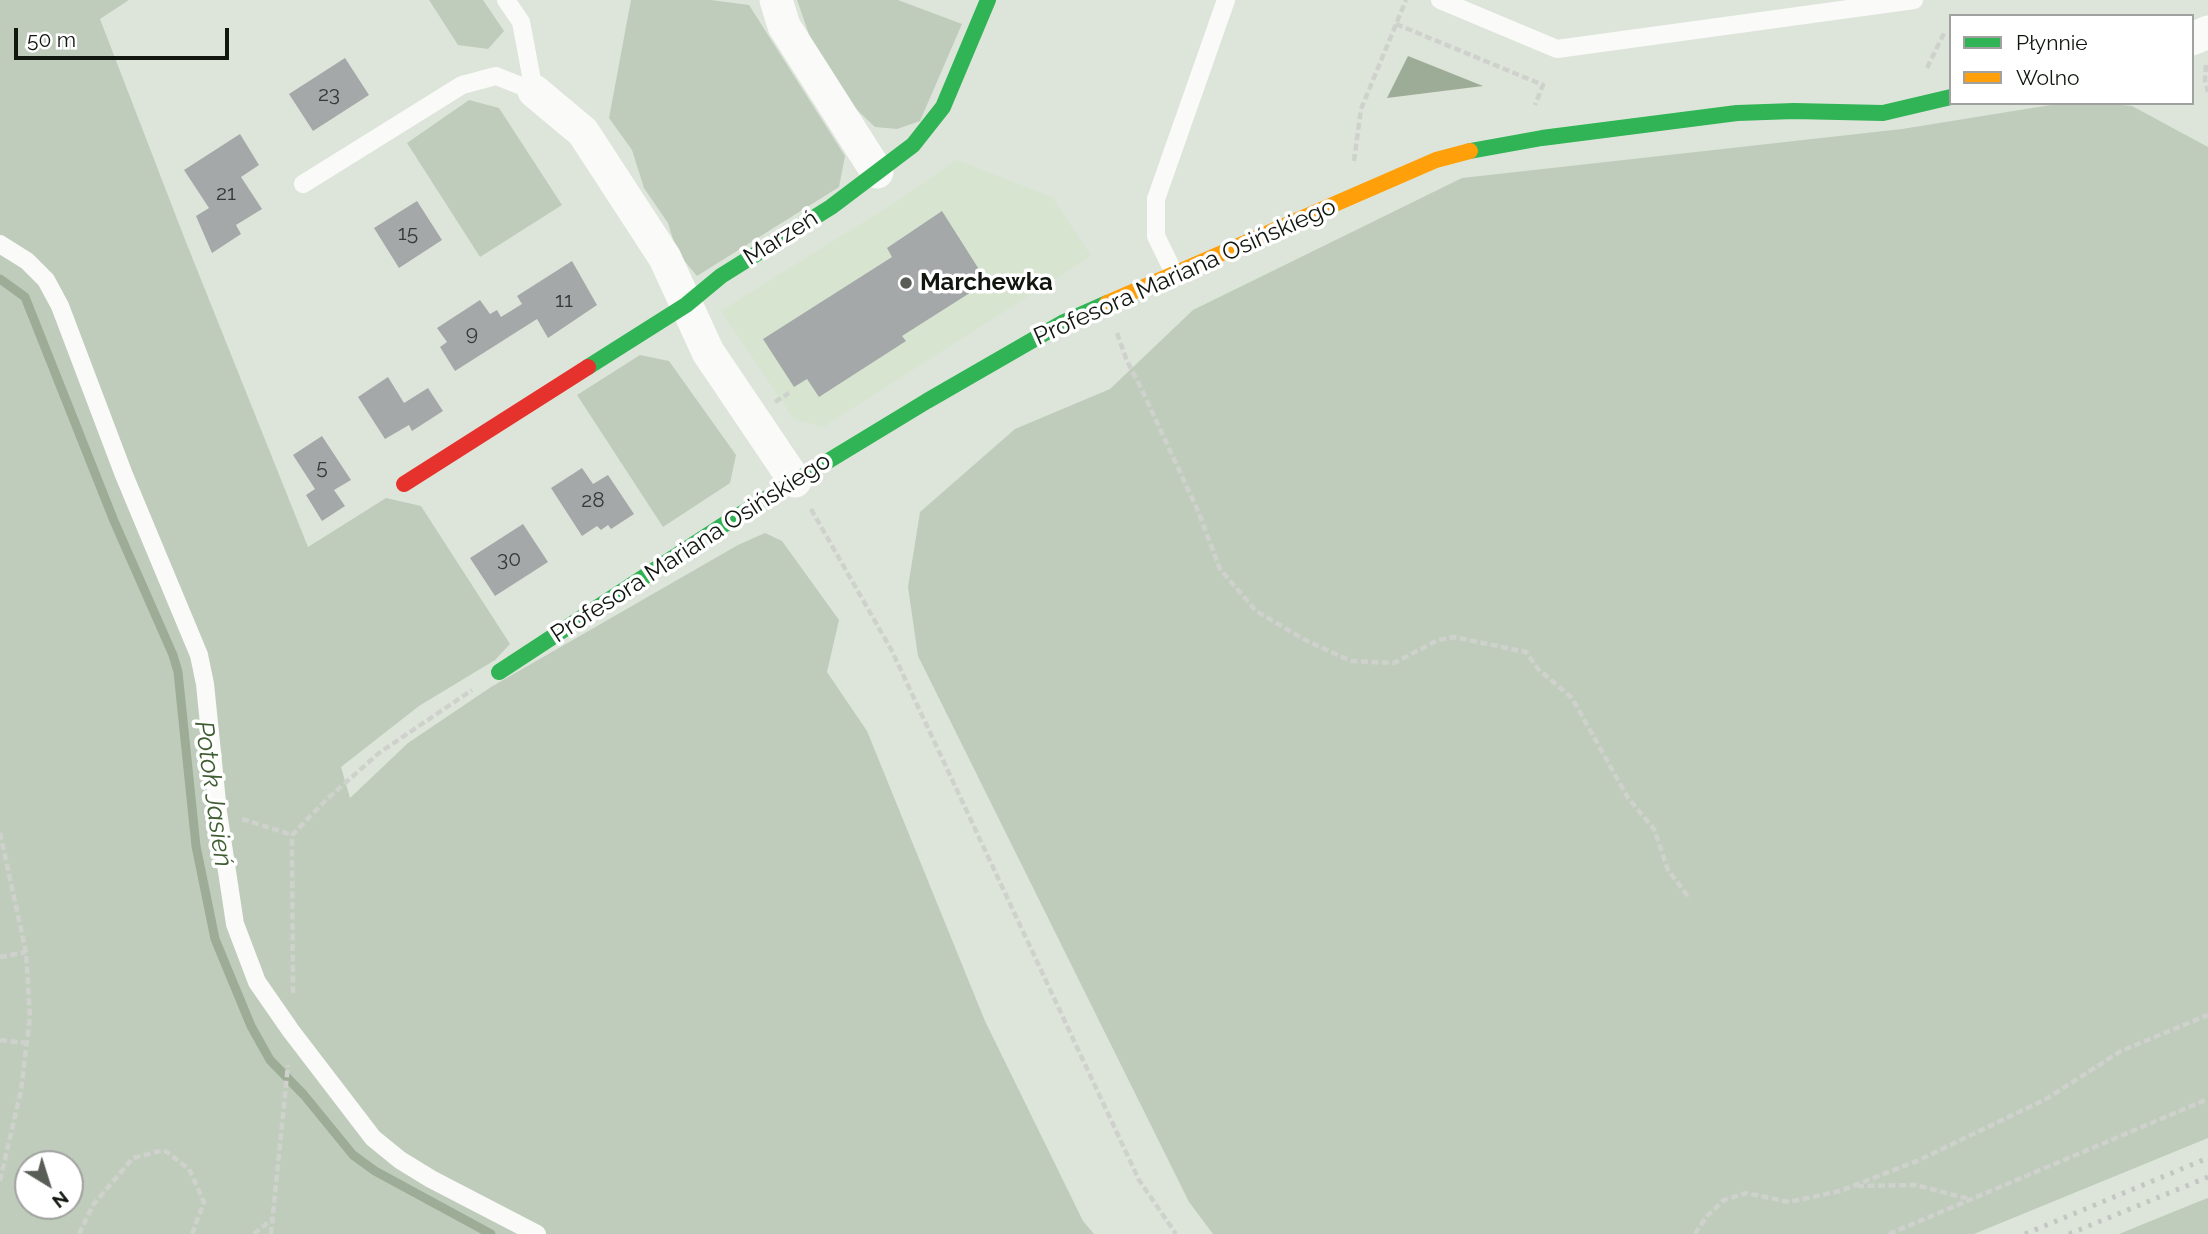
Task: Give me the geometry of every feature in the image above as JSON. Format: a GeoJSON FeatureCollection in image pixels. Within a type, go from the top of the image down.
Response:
{"type":"FeatureCollection","features":[{"type":"Feature","properties":{"kind":"street"},"geometry":{"type":"LineString","coordinates":[[776,0],[784,26],[877,172]]}},
{"type":"Feature","properties":{"kind":"street","name":"Marzeń"},"geometry":{"type":"LineString","coordinates":[[404,485],[686,305],[721,276],[831,207],[913,145],[943,107],[988,0]]}},
{"type":"Feature","properties":{"kind":"street"},"geometry":{"type":"LineString","coordinates":[[534,91],[583,132],[665,258],[708,352],[795,481]]}},
{"type":"Feature","properties":{"kind":"street","name":"Profesora Mariana Osińskiego"},"geometry":{"type":"LineString","coordinates":[[499,672],[795,481],[1064,322],[1436,160],[1483,148],[1542,138],[1737,113],[1883,113],[1949,97]]}},
{"type":"Feature","properties":{"kind":"lane"},"geometry":{"type":"LineString","coordinates":[[506,0],[521,22],[534,91]]}},
{"type":"Feature","properties":{"kind":"lane"},"geometry":{"type":"LineString","coordinates":[[1174,273],[1156,236],[1156,199],[1226,0]]}},
{"type":"Feature","properties":{"kind":"lane"},"geometry":{"type":"LineString","coordinates":[[1440,0],[1557,49],[1914,0]]}},
{"type":"Feature","properties":{"kind":"lane"},"geometry":{"type":"LineString","coordinates":[[303,184],[462,85],[496,76],[534,91]]}},
{"type":"Feature","properties":{"kind":"lane"},"geometry":{"type":"LineString","coordinates":[[0,244],[27,261],[46,280],[60,306],[124,475],[200,655],[218,812],[235,925],[257,982],[373,1138],[430,1179],[537,1234]]}},
{"type":"Feature","properties":{"kind":"path"},"geometry":{"type":"LineString","coordinates":[[1353,170],[1361,109],[1406,0]]}},
{"type":"Feature","properties":{"kind":"path"},"geometry":{"type":"LineString","coordinates":[[1396,24],[1543,85],[1531,115]]}},
{"type":"Feature","properties":{"kind":"path"},"geometry":{"type":"LineString","coordinates":[[1925,71],[1945,31]]}},
{"type":"Feature","properties":{"kind":"path"},"geometry":{"type":"LineString","coordinates":[[2208,53],[2205,80],[2208,92]]}},
{"type":"Feature","properties":{"kind":"path"},"geometry":{"type":"LineString","coordinates":[[1119,298],[1117,332],[1127,361],[1183,478],[1220,569],[1256,611],[1307,641],[1351,661],[1394,663],[1438,640],[1454,637],[1526,652],[1538,669],[1572,698],[1628,798],[1654,829],[1668,870],[1690,899]]}},
{"type":"Feature","properties":{"kind":"path"},"geometry":{"type":"LineString","coordinates":[[795,481],[892,652],[1139,1180],[1176,1234]]}},
{"type":"Feature","properties":{"kind":"path"},"geometry":{"type":"LineString","coordinates":[[271,1234],[291,1031],[294,963],[292,835],[327,799],[379,753],[499,672]]}},
{"type":"Feature","properties":{"kind":"path"},"geometry":{"type":"LineString","coordinates":[[218,812],[292,835]]}},
{"type":"Feature","properties":{"kind":"path"},"geometry":{"type":"LineString","coordinates":[[0,833],[26,952],[30,1017],[21,1090],[0,1181]]}},
{"type":"Feature","properties":{"kind":"path"},"geometry":{"type":"LineString","coordinates":[[0,957],[26,952]]}},
{"type":"Feature","properties":{"kind":"path"},"geometry":{"type":"LineString","coordinates":[[1695,1234],[1706,1217],[1724,1200],[1746,1194],[1789,1202],[1852,1186],[1917,1161],[2046,1099],[2121,1051],[2208,1015]]}},
{"type":"Feature","properties":{"kind":"path"},"geometry":{"type":"LineString","coordinates":[[0,1040],[27,1043]]}},
{"type":"Feature","properties":{"kind":"path"},"geometry":{"type":"LineString","coordinates":[[1889,1234],[2208,1099]]}},
{"type":"Feature","properties":{"kind":"path"},"geometry":{"type":"LineString","coordinates":[[79,1234],[93,1205],[133,1158],[164,1150],[189,1169],[204,1202],[191,1234]]}},
{"type":"Feature","properties":{"kind":"path"},"geometry":{"type":"LineString","coordinates":[[1852,1186],[1916,1185],[1970,1200]]}},
{"type":"Feature","properties":{"kind":"path"},"geometry":{"type":"LineString","coordinates":[[254,1234],[274,1217]]}},
{"type":"Feature","properties":{"kind":"shaded area"},"geometry":{"type":"Polygon","coordinates":[[[0,0],[129,0],[100,19],[308,547],[386,498],[421,506],[510,644],[495,660],[419,706],[341,767],[350,798],[408,743],[491,687],[738,545],[765,533],[782,541],[839,620],[827,672],[867,731],[985,1021],[1083,1221],[1094,1234],[0,1234],[0,0]]]}},
{"type":"Feature","properties":{"kind":"shaded area"},"geometry":{"type":"Polygon","coordinates":[[[429,0],[483,0],[504,31],[488,49],[458,45],[429,0]]]}},
{"type":"Feature","properties":{"kind":"shaded area"},"geometry":{"type":"Polygon","coordinates":[[[631,0],[711,0],[749,5],[845,156],[839,187],[697,276],[677,252],[668,223],[644,188],[632,150],[609,118],[631,0]]]}},
{"type":"Feature","properties":{"kind":"shaded area"},"geometry":{"type":"Polygon","coordinates":[[[797,0],[898,0],[962,24],[920,121],[897,129],[875,127],[856,109],[812,43],[797,0]]]}},
{"type":"Feature","properties":{"kind":"shaded area"},"geometry":{"type":"Polygon","coordinates":[[[1408,56],[1483,86],[1387,98],[1408,56]]]}},
{"type":"Feature","properties":{"kind":"shaded area"},"geometry":{"type":"Polygon","coordinates":[[[469,100],[499,108],[562,205],[480,257],[407,143],[469,100]]]}},
{"type":"Feature","properties":{"kind":"shaded area"},"geometry":{"type":"Polygon","coordinates":[[[2051,105],[2123,105],[2132,106],[2208,147],[2208,1138],[1974,1234],[1213,1234],[1189,1202],[918,656],[908,587],[920,512],[1015,429],[1110,389],[1193,310],[1462,178],[1902,129],[2051,105]]]}},
{"type":"Feature","properties":{"kind":"shaded area","name":"Marchewka"},"geometry":{"type":"Polygon","coordinates":[[[956,160],[1052,197],[1091,256],[823,427],[794,419],[721,311],[899,200],[956,160]]]}},
{"type":"Feature","properties":{"kind":"shaded area"},"geometry":{"type":"Polygon","coordinates":[[[640,355],[669,361],[736,455],[730,483],[663,527],[577,395],[640,355]]]}},
{"type":"Feature","properties":{"kind":"shaded area"},"geometry":{"type":"Polygon","coordinates":[[[2208,1198],[2208,1234],[2119,1234],[2195,1203],[2208,1198]]]}},
{"type":"Feature","properties":{"kind":"building"},"geometry":{"type":"Polygon","coordinates":[[[345,58],[369,95],[313,131],[289,94],[345,58]]]}},
{"type":"Feature","properties":{"kind":"building"},"geometry":{"type":"Polygon","coordinates":[[[240,134],[259,165],[241,177],[262,209],[236,225],[241,234],[212,253],[196,216],[209,208],[184,170],[240,134]]]}},
{"type":"Feature","properties":{"kind":"building"},"geometry":{"type":"Polygon","coordinates":[[[417,201],[442,240],[399,268],[374,228],[417,201]]]}},
{"type":"Feature","properties":{"kind":"building"},"geometry":{"type":"Polygon","coordinates":[[[942,211],[987,282],[902,336],[906,341],[819,397],[807,379],[794,387],[763,339],[892,257],[887,248],[942,211]]]}},
{"type":"Feature","properties":{"kind":"building"},"geometry":{"type":"Polygon","coordinates":[[[572,261],[597,305],[548,338],[537,319],[455,371],[440,347],[447,342],[437,328],[480,300],[490,314],[497,310],[501,317],[522,304],[517,296],[572,261]]]}},
{"type":"Feature","properties":{"kind":"building"},"geometry":{"type":"Polygon","coordinates":[[[388,377],[404,403],[428,388],[443,411],[412,431],[409,425],[385,439],[358,397],[388,377]]]}},
{"type":"Feature","properties":{"kind":"building"},"geometry":{"type":"Polygon","coordinates":[[[322,436],[351,480],[334,490],[345,506],[322,521],[306,495],[315,489],[293,455],[322,436]]]}},
{"type":"Feature","properties":{"kind":"building"},"geometry":{"type":"Polygon","coordinates":[[[582,468],[593,484],[608,475],[634,514],[611,529],[608,525],[601,530],[597,526],[582,536],[551,488],[582,468]]]}},
{"type":"Feature","properties":{"kind":"building"},"geometry":{"type":"Polygon","coordinates":[[[523,524],[548,562],[495,596],[470,558],[523,524]]]}},
{"type":"Feature","properties":{"kind":"waterway","name":"Potok Jasień"},"geometry":{"type":"LineString","coordinates":[[0,279],[25,297],[114,521],[173,655],[178,672],[196,846],[215,939],[251,1026],[270,1060],[304,1095],[353,1155],[375,1171],[491,1234]]}},
{"type":"Feature","properties":{"kind":"railway"},"geometry":{"type":"LineString","coordinates":[[2025,1234],[2208,1158]]}},
{"type":"Feature","properties":{"kind":"railway"},"geometry":{"type":"LineString","coordinates":[[2069,1234],[2208,1177]]}},
{"type":"Feature","properties":{"kind":"traffic: fast"},"geometry":{"type":"LineString","coordinates":[[588,367],[686,305],[721,276],[831,207],[913,145],[943,107],[988,0]]}},
{"type":"Feature","properties":{"kind":"traffic: fast"},"geometry":{"type":"LineString","coordinates":[[1470,151],[1542,138],[1737,113],[1883,113],[1949,97]]}},
{"type":"Feature","properties":{"kind":"traffic: fast"},"geometry":{"type":"LineString","coordinates":[[499,672],[731,520],[927,401],[1064,322],[1107,303]]}},
{"type":"Feature","properties":{"kind":"traffic: slow"},"geometry":{"type":"LineString","coordinates":[[1107,303],[1436,160],[1470,151]]}},
{"type":"Feature","properties":{"kind":"traffic: jam"},"geometry":{"type":"LineString","coordinates":[[404,484],[588,367]]}},
{"type":"Feature","properties":{"kind":"place","name":"Marchewka"},"geometry":{"type":"Point","coordinates":[906,283]}}]}
